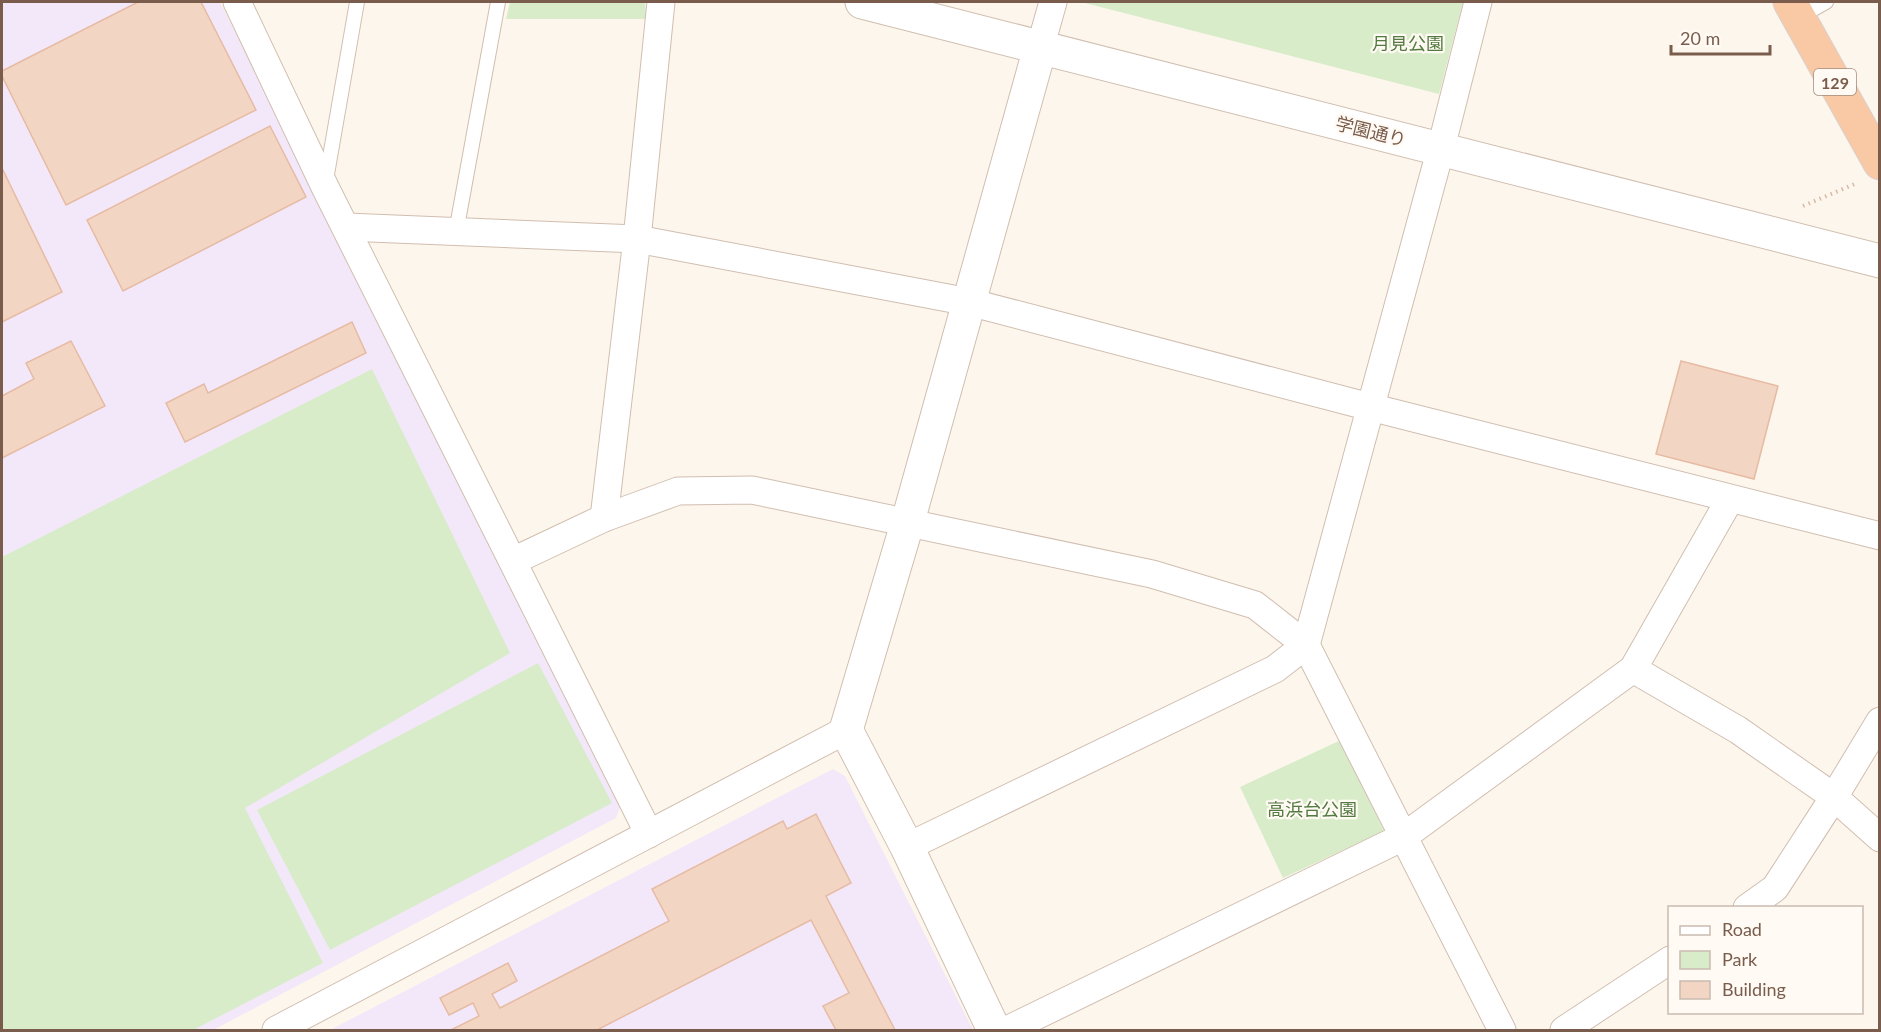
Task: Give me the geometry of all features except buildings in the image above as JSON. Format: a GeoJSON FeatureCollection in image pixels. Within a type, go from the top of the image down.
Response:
{"type":"FeatureCollection","features":[{"type":"Feature","properties":{"kind":"highway","name":"129"},"geometry":{"type":"LineString","coordinates":[[1805,6],[1869,173]]}},
{"type":"Feature","properties":{"kind":"street"},"geometry":{"type":"LineString","coordinates":[[237,2],[325,187],[649,834]]}},
{"type":"Feature","properties":{"kind":"street"},"geometry":{"type":"LineString","coordinates":[[604,518],[637,239],[661,2]]}},
{"type":"Feature","properties":{"kind":"street","name":"学園通り"},"geometry":{"type":"LineString","coordinates":[[862,2],[1880,261]]}},
{"type":"Feature","properties":{"kind":"street"},"geometry":{"type":"LineString","coordinates":[[994,1030],[907,847],[846,730],[908,521],[1053,2]]}},
{"type":"Feature","properties":{"kind":"street"},"geometry":{"type":"LineString","coordinates":[[907,847],[1275,669],[1306,645],[1478,2]]}},
{"type":"Feature","properties":{"kind":"street"},"geometry":{"type":"LineString","coordinates":[[346,227],[637,239],[969,302],[1370,407],[1880,536]]}},
{"type":"Feature","properties":{"kind":"street"},"geometry":{"type":"LineString","coordinates":[[513,561],[604,518],[678,491],[752,490],[1152,574],[1255,605],[1306,645],[1502,1030]]}},
{"type":"Feature","properties":{"kind":"street"},"geometry":{"type":"LineString","coordinates":[[1007,1030],[1403,837],[1633,669],[1730,498]]}},
{"type":"Feature","properties":{"kind":"street"},"geometry":{"type":"LineString","coordinates":[[1633,669],[1738,730],[1834,797],[1880,838]]}},
{"type":"Feature","properties":{"kind":"street"},"geometry":{"type":"LineString","coordinates":[[1750,906],[1775,888],[1880,721]]}},
{"type":"Feature","properties":{"kind":"street"},"geometry":{"type":"LineString","coordinates":[[276,1030],[846,730]]}},
{"type":"Feature","properties":{"kind":"street"},"geometry":{"type":"LineString","coordinates":[[1564,1030],[1668,961]]}},
{"type":"Feature","properties":{"kind":"lane"},"geometry":{"type":"LineString","coordinates":[[325,187],[357,2]]}},
{"type":"Feature","properties":{"kind":"lane"},"geometry":{"type":"LineString","coordinates":[[456,232],[498,2]]}},
{"type":"Feature","properties":{"kind":"path"},"geometry":{"type":"LineString","coordinates":[[1803,207],[1869,173]]}},
{"type":"Feature","properties":{"kind":"shaded area"},"geometry":{"type":"Polygon","coordinates":[[[2,2],[220,2],[622,803],[616,818],[213,1030],[2,1030],[2,2]]]}},
{"type":"Feature","properties":{"kind":"shaded area"},"geometry":{"type":"Polygon","coordinates":[[[833,769],[845,776],[973,1030],[330,1030],[833,769]]]}},
{"type":"Feature","properties":{"kind":"green space"},"geometry":{"type":"Polygon","coordinates":[[[510,2],[645,2],[646,19],[506,19],[510,2]]]}},
{"type":"Feature","properties":{"kind":"green space","name":"月見公園"},"geometry":{"type":"Polygon","coordinates":[[[1081,2],[1463,2],[1439,94],[1081,2]]]}},
{"type":"Feature","properties":{"kind":"green space"},"geometry":{"type":"Polygon","coordinates":[[[372,369],[510,653],[245,808],[323,963],[193,1030],[2,1030],[2,557],[372,369]]]}},
{"type":"Feature","properties":{"kind":"green space"},"geometry":{"type":"Polygon","coordinates":[[[538,663],[612,803],[330,950],[257,810],[538,663]]]}},
{"type":"Feature","properties":{"kind":"green space","name":"高浜台公園"},"geometry":{"type":"Polygon","coordinates":[[[1341,740],[1384,831],[1283,878],[1240,787],[1341,740]]]}}]}
